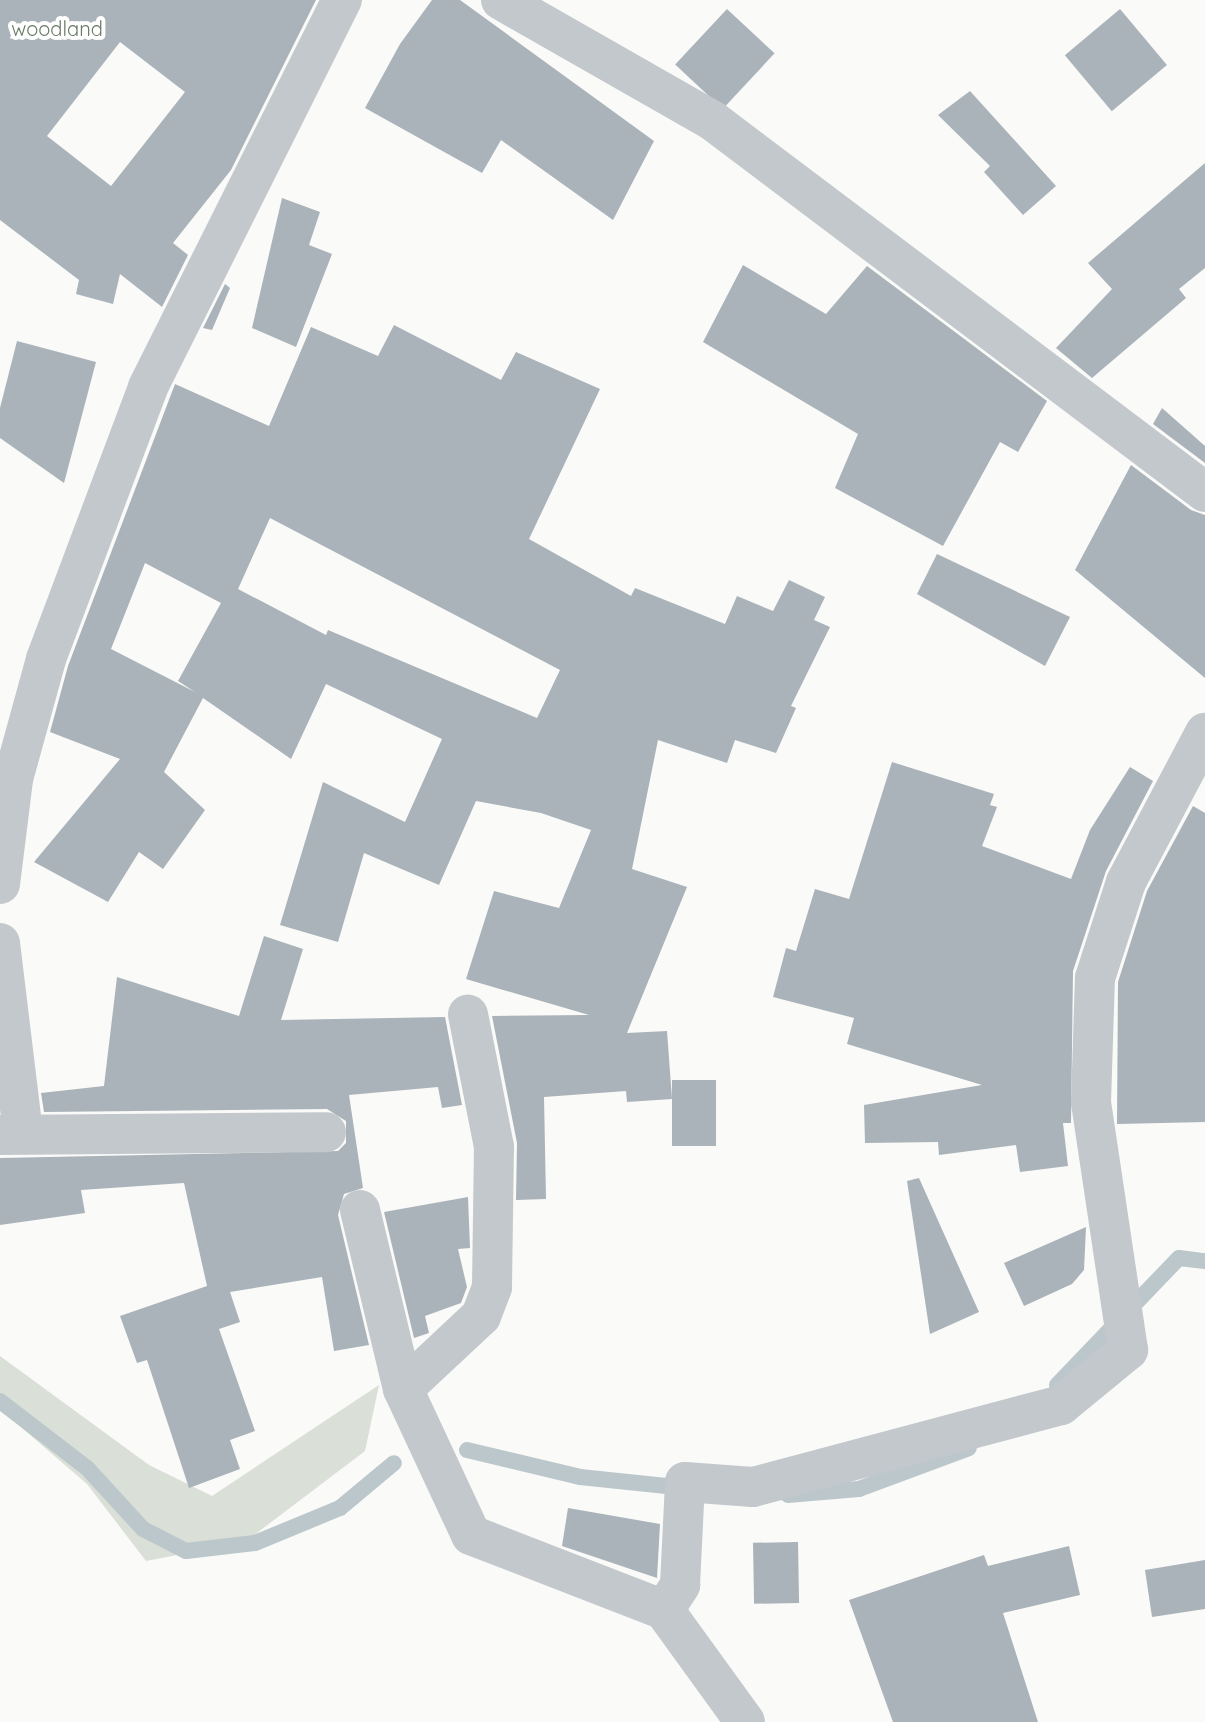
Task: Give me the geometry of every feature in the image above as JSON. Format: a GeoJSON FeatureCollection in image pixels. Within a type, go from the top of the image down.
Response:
{"type":"FeatureCollection","features":[{"type":"Feature","properties":{"kind":"street"},"geometry":{"type":"LineString","coordinates":[[0,884],[7,777],[46,659],[148,387],[342,0]]}},
{"type":"Feature","properties":{"kind":"street"},"geometry":{"type":"LineString","coordinates":[[501,0],[713,121],[1205,492]]}},
{"type":"Feature","properties":{"kind":"street"},"geometry":{"type":"LineString","coordinates":[[664,1610],[680,1585],[685,1482],[753,1487],[1061,1405],[1128,1350],[1091,1103],[1095,978],[1126,882],[1205,733]]}},
{"type":"Feature","properties":{"kind":"street"},"geometry":{"type":"LineString","coordinates":[[0,943],[11,1134],[326,1132]]}},
{"type":"Feature","properties":{"kind":"street"},"geometry":{"type":"LineString","coordinates":[[403,1389],[481,1316],[492,1287],[494,1147],[468,1015]]}},
{"type":"Feature","properties":{"kind":"street"},"geometry":{"type":"LineString","coordinates":[[360,1210],[403,1389],[471,1535],[664,1610],[745,1722]]}},
{"type":"Feature","properties":{"kind":"shaded area"},"geometry":{"type":"Polygon","coordinates":[[[0,1356],[149,1465],[212,1496],[379,1385],[365,1451],[245,1542],[146,1561],[87,1484],[0,1409],[0,1356]]]}},
{"type":"Feature","properties":{"kind":"building"},"geometry":{"type":"Polygon","coordinates":[[[0,0],[316,0],[231,170],[173,243],[188,255],[162,307],[120,274],[113,304],[76,294],[79,280],[0,220],[0,0]],[[120,42],[47,136],[111,186],[185,92],[120,42]]]}},
{"type":"Feature","properties":{"kind":"building"},"geometry":{"type":"Polygon","coordinates":[[[432,0],[460,0],[654,141],[613,220],[501,140],[482,173],[365,108],[400,44],[432,0]]]}},
{"type":"Feature","properties":{"kind":"building"},"geometry":{"type":"Polygon","coordinates":[[[727,9],[775,53],[723,109],[675,65],[727,9]]]}},
{"type":"Feature","properties":{"kind":"building"},"geometry":{"type":"Polygon","coordinates":[[[1120,9],[1167,65],[1112,111],[1065,55],[1120,9]]]}},
{"type":"Feature","properties":{"kind":"building"},"geometry":{"type":"Polygon","coordinates":[[[970,91],[1056,186],[1023,215],[984,172],[990,166],[938,115],[970,91]]]}},
{"type":"Feature","properties":{"kind":"building"},"geometry":{"type":"Polygon","coordinates":[[[1205,163],[1205,268],[1179,289],[1186,298],[1092,378],[1056,348],[1112,289],[1088,263],[1205,163]]]}},
{"type":"Feature","properties":{"kind":"building"},"geometry":{"type":"Polygon","coordinates":[[[282,198],[320,212],[309,245],[332,254],[296,347],[252,328],[282,198]]]}},
{"type":"Feature","properties":{"kind":"building"},"geometry":{"type":"Polygon","coordinates":[[[743,265],[826,314],[867,266],[1047,401],[1018,452],[1000,442],[943,546],[835,488],[858,434],[703,342],[743,265]]]}},
{"type":"Feature","properties":{"kind":"building"},"geometry":{"type":"Polygon","coordinates":[[[225,284],[230,288],[212,330],[203,328],[225,284]]]}},
{"type":"Feature","properties":{"kind":"building"},"geometry":{"type":"Polygon","coordinates":[[[394,325],[501,380],[516,352],[600,389],[529,539],[631,596],[635,588],[725,624],[737,596],[773,611],[789,580],[825,597],[814,620],[830,627],[791,706],[796,708],[776,753],[735,740],[727,763],[658,740],[632,869],[687,887],[627,1033],[667,1031],[672,1099],[627,1102],[626,1091],[544,1097],[546,1199],[516,1200],[517,1143],[492,1016],[589,1015],[466,979],[494,891],[559,908],[591,830],[541,813],[476,801],[439,885],[364,853],[338,942],[280,925],[323,782],[405,822],[442,739],[326,684],[291,759],[203,698],[164,772],[205,810],[163,869],[139,852],[108,902],[34,862],[120,759],[50,732],[68,666],[175,384],[269,426],[311,327],[378,356],[394,325]],[[270,518],[238,589],[326,635],[328,630],[537,718],[560,670],[270,518]],[[145,563],[111,649],[195,692],[178,681],[221,603],[145,563]]]}},
{"type":"Feature","properties":{"kind":"building"},"geometry":{"type":"Polygon","coordinates":[[[17,341],[96,362],[64,483],[0,438],[0,408],[17,341]]]}},
{"type":"Feature","properties":{"kind":"building"},"geometry":{"type":"Polygon","coordinates":[[[1162,408],[1205,446],[1205,463],[1153,424],[1162,408]]]}},
{"type":"Feature","properties":{"kind":"building"},"geometry":{"type":"Polygon","coordinates":[[[1131,465],[1191,510],[1205,515],[1205,678],[1075,570],[1131,465]]]}},
{"type":"Feature","properties":{"kind":"building"},"geometry":{"type":"Polygon","coordinates":[[[937,554],[1070,617],[1045,666],[917,594],[937,554]]]}},
{"type":"Feature","properties":{"kind":"building"},"geometry":{"type":"Polygon","coordinates":[[[892,762],[994,794],[990,805],[997,807],[982,846],[1071,879],[1090,830],[1130,767],[1153,781],[1106,871],[1073,971],[1071,1123],[1063,1123],[1068,1166],[1020,1172],[1016,1145],[939,1155],[938,1142],[865,1143],[864,1105],[982,1085],[847,1044],[854,1018],[773,997],[786,948],[796,951],[815,889],[849,899],[892,762]]]}},
{"type":"Feature","properties":{"kind":"building"},"geometry":{"type":"Polygon","coordinates":[[[1193,806],[1205,813],[1205,1122],[1117,1124],[1118,982],[1147,891],[1193,806]]]}},
{"type":"Feature","properties":{"kind":"building"},"geometry":{"type":"Polygon","coordinates":[[[264,936],[303,949],[281,1020],[445,1017],[462,1105],[442,1108],[438,1087],[349,1095],[363,1188],[344,1194],[338,1215],[369,1345],[334,1351],[322,1277],[230,1292],[240,1322],[219,1329],[255,1431],[230,1440],[240,1469],[189,1488],[147,1360],[137,1363],[120,1316],[207,1286],[184,1183],[81,1190],[85,1213],[0,1225],[0,1158],[338,1151],[346,1143],[346,1121],[327,1109],[44,1112],[41,1093],[104,1086],[117,977],[239,1016],[264,936]]]}},
{"type":"Feature","properties":{"kind":"building"},"geometry":{"type":"Polygon","coordinates":[[[672,1080],[716,1080],[716,1146],[672,1146],[672,1080]]]}},
{"type":"Feature","properties":{"kind":"building"},"geometry":{"type":"Polygon","coordinates":[[[919,1178],[979,1312],[930,1334],[907,1181],[919,1178]]]}},
{"type":"Feature","properties":{"kind":"building"},"geometry":{"type":"Polygon","coordinates":[[[468,1197],[470,1248],[458,1249],[467,1287],[461,1303],[425,1316],[429,1333],[414,1338],[384,1212],[468,1197]]]}},
{"type":"Feature","properties":{"kind":"building"},"geometry":{"type":"Polygon","coordinates":[[[1086,1227],[1084,1270],[1072,1284],[1024,1306],[1004,1263],[1086,1227]]]}},
{"type":"Feature","properties":{"kind":"building"},"geometry":{"type":"Polygon","coordinates":[[[568,1508],[660,1524],[657,1578],[562,1546],[568,1508]]]}},
{"type":"Feature","properties":{"kind":"building"},"geometry":{"type":"Polygon","coordinates":[[[798,1542],[799,1603],[754,1604],[753,1543],[798,1542]]]}},
{"type":"Feature","properties":{"kind":"building"},"geometry":{"type":"Polygon","coordinates":[[[1069,1546],[1080,1595],[1003,1613],[1038,1722],[893,1722],[849,1600],[984,1555],[988,1566],[1069,1546]]]}},
{"type":"Feature","properties":{"kind":"building"},"geometry":{"type":"Polygon","coordinates":[[[1205,1560],[1205,1609],[1152,1617],[1145,1570],[1205,1560]]]}},
{"type":"Feature","properties":{"kind":"waterway"},"geometry":{"type":"LineString","coordinates":[[1057,1385],[1179,1258],[1205,1261]]}},
{"type":"Feature","properties":{"kind":"waterway"},"geometry":{"type":"LineString","coordinates":[[0,1401],[87,1468],[143,1529],[186,1551],[255,1543],[340,1508],[394,1463]]}},
{"type":"Feature","properties":{"kind":"waterway"},"geometry":{"type":"LineString","coordinates":[[788,1495],[859,1489],[969,1448]]}},
{"type":"Feature","properties":{"kind":"waterway"},"geometry":{"type":"LineString","coordinates":[[467,1450],[580,1477],[685,1488]]}},
{"type":"Feature","properties":{"kind":"park label","name":"woodland"},"geometry":{"type":"Point","coordinates":[57,28]}}]}
